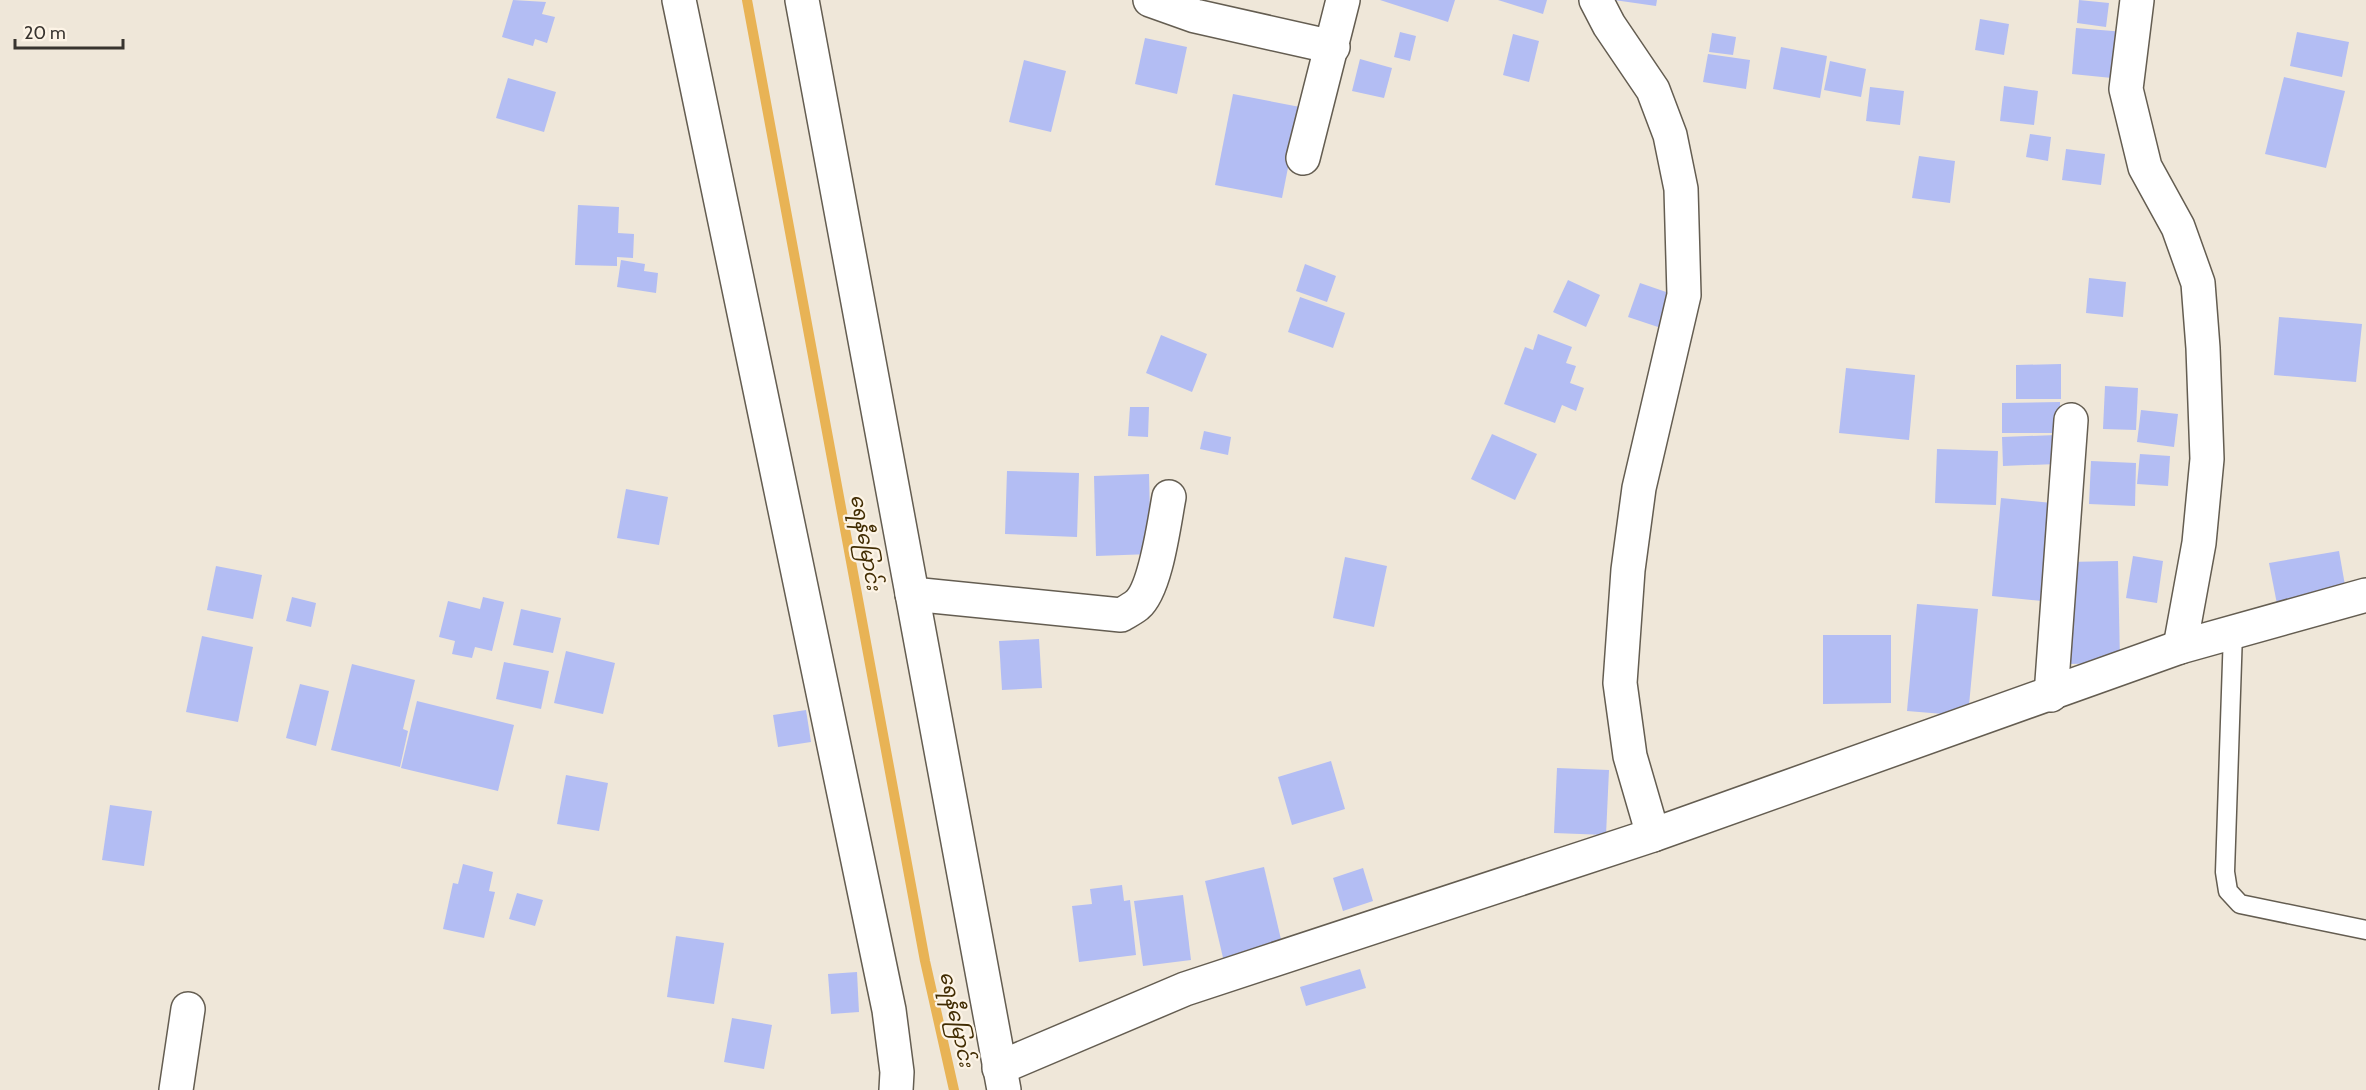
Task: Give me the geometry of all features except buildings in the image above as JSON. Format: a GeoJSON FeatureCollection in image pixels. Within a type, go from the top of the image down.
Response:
{"type":"FeatureCollection","features":[{"type":"Feature","properties":{"kind":"street"},"geometry":{"type":"LineString","coordinates":[[679,0],[889,1010],[897,1072],[896,1090]]}},
{"type":"Feature","properties":{"kind":"street"},"geometry":{"type":"LineString","coordinates":[[802,0],[1002,1079],[1185,989],[1653,835],[2051,695],[2180,647],[2366,596]]}},
{"type":"Feature","properties":{"kind":"street"},"geometry":{"type":"LineString","coordinates":[[1150,0],[1195,16],[1333,47]]}},
{"type":"Feature","properties":{"kind":"street"},"geometry":{"type":"LineString","coordinates":[[1303,158],[1333,47],[1343,0]]}},
{"type":"Feature","properties":{"kind":"street"},"geometry":{"type":"LineString","coordinates":[[1596,0],[1609,25],[1653,90],[1670,135],[1681,189],[1684,295],[1639,488],[1628,570],[1620,683],[1630,756],[1653,835]]}},
{"type":"Feature","properties":{"kind":"street"},"geometry":{"type":"LineString","coordinates":[[2137,0],[2126,89],[2145,167],[2178,227],[2198,283],[2203,348],[2207,459],[2199,543],[2180,647]]}},
{"type":"Feature","properties":{"kind":"street"},"geometry":{"type":"LineString","coordinates":[[2051,695],[2071,420]]}},
{"type":"Feature","properties":{"kind":"street"},"geometry":{"type":"LineString","coordinates":[[912,594],[1120,615],[1138,604],[1148,588],[1157,559],[1169,497]]}},
{"type":"Feature","properties":{"kind":"street"},"geometry":{"type":"LineString","coordinates":[[176,1090],[188,1010]]}},
{"type":"Feature","properties":{"kind":"lane"},"geometry":{"type":"LineString","coordinates":[[2233,632],[2225,873],[2228,891],[2240,904],[2366,930]]}},
{"type":"Feature","properties":{"kind":"waterway","name":"ရေနီမြောင်း"},"geometry":{"type":"LineString","coordinates":[[747,0],[925,961],[954,1090]]}}]}
